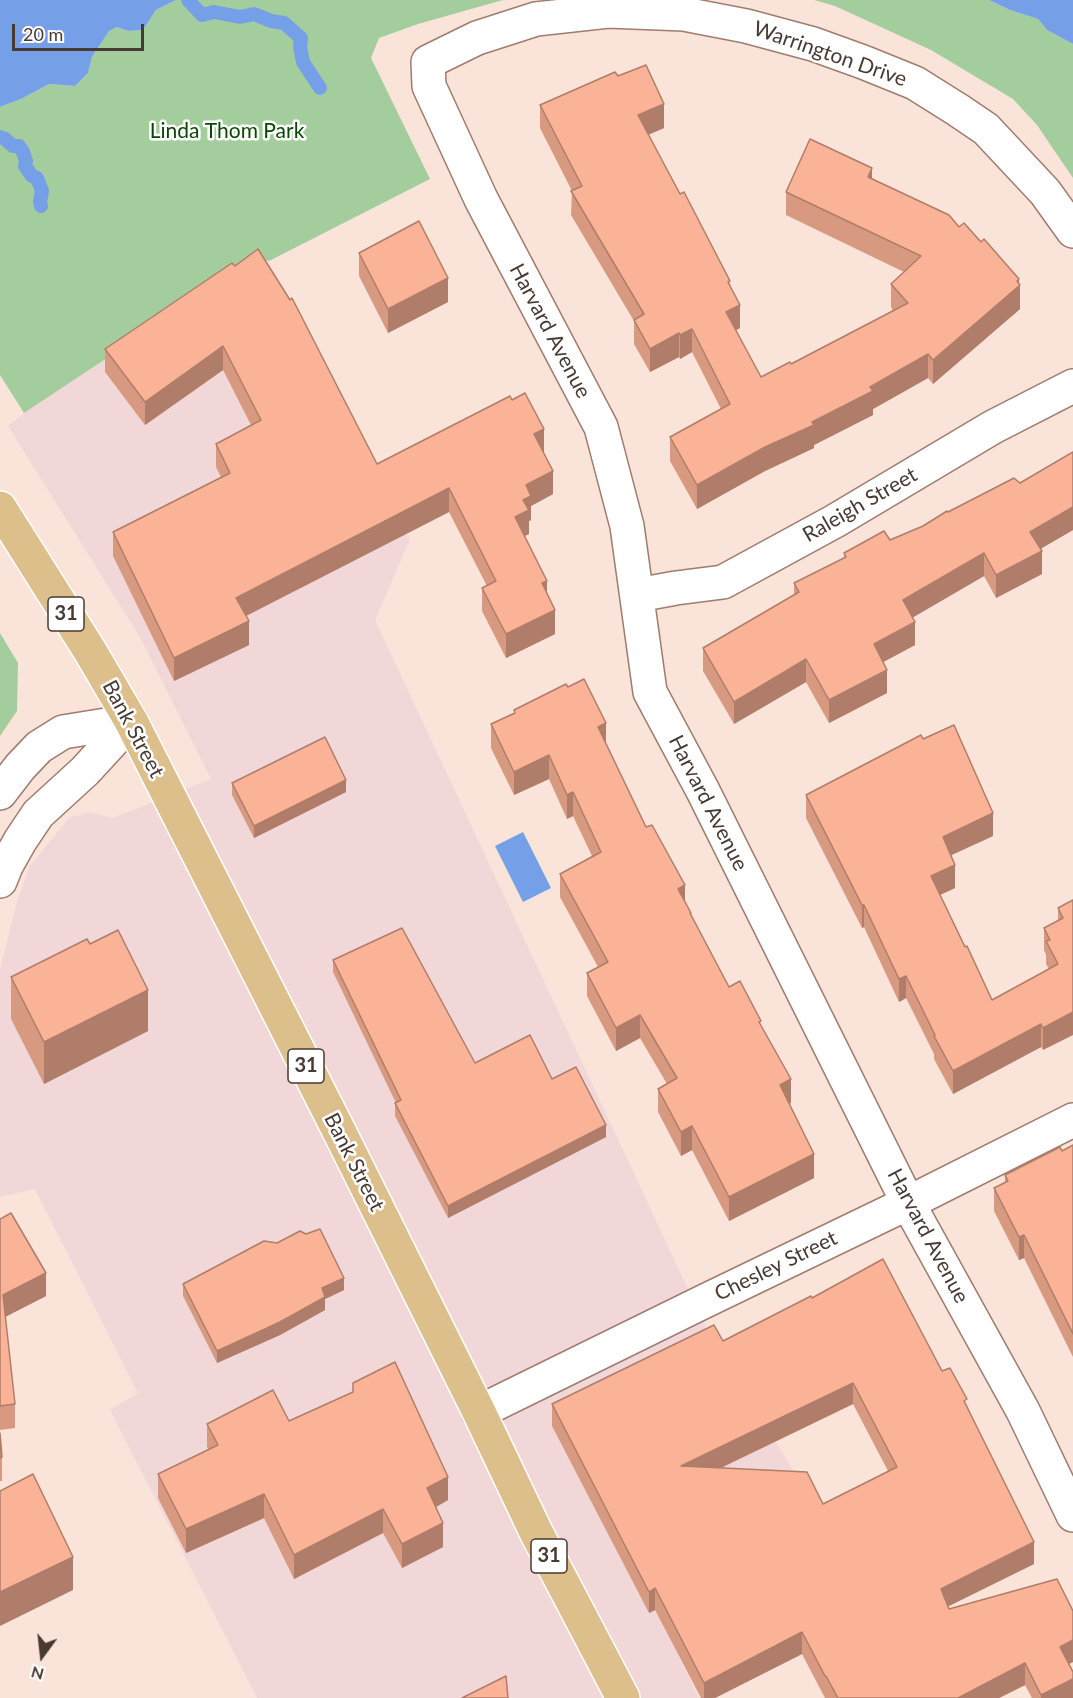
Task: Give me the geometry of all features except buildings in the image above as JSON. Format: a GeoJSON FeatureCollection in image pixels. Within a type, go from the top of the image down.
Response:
{"type":"FeatureCollection","features":[{"type":"Feature","properties":{"kind":"main road","name":"Bank Street"},"geometry":{"type":"LineString","coordinates":[[0,508],[131,721],[479,1412],[536,1532],[624,1698]]}},
{"type":"Feature","properties":{"kind":"street","name":"Warrington Drive"},"geometry":{"type":"LineString","coordinates":[[428,63],[477,38],[536,19],[608,11],[684,14],[746,26],[813,44],[915,83],[986,129],[1046,192],[1073,231]]}},
{"type":"Feature","properties":{"kind":"street","name":"Harvard Avenue"},"geometry":{"type":"LineString","coordinates":[[428,63],[429,86],[480,199],[601,427],[627,526],[650,692],[714,813],[908,1203],[1023,1411],[1073,1515]]}},
{"type":"Feature","properties":{"kind":"street","name":"Raleigh Street"},"geometry":{"type":"LineString","coordinates":[[638,595],[723,582],[836,521],[993,427],[1073,386]]}},
{"type":"Feature","properties":{"kind":"street"},"geometry":{"type":"LineString","coordinates":[[0,793],[39,747],[63,732],[131,721]]}},
{"type":"Feature","properties":{"kind":"street"},"geometry":{"type":"LineString","coordinates":[[0,881],[20,841],[38,814],[86,771],[131,721]]}},
{"type":"Feature","properties":{"kind":"street","name":"Chesley Street"},"geometry":{"type":"LineString","coordinates":[[479,1412],[1073,1120]]}},
{"type":"Feature","properties":{"kind":"shaded area"},"geometry":{"type":"Polygon","coordinates":[[[258,258],[343,405],[410,539],[375,620],[710,1336],[828,1527],[658,1614],[699,1698],[257,1698],[110,1410],[138,1393],[35,1189],[0,1197],[0,970],[18,898],[30,866],[69,818],[89,812],[113,818],[211,779],[141,639],[8,426],[24,413],[258,258]]]}},
{"type":"Feature","properties":{"kind":"green space","name":"Linda Thom Park"},"geometry":{"type":"Polygon","coordinates":[[[176,0],[503,0],[418,24],[379,38],[371,58],[430,179],[269,261],[258,258],[24,413],[0,375],[0,107],[49,84],[75,86],[88,73],[92,57],[109,31],[117,27],[128,31],[143,30],[156,10],[176,0]]]}},
{"type":"Feature","properties":{"kind":"green space"},"geometry":{"type":"Polygon","coordinates":[[[814,0],[989,0],[1038,19],[1047,30],[1073,44],[1073,178],[1037,125],[1013,99],[931,50],[835,6],[814,0]]]}},
{"type":"Feature","properties":{"kind":"green space"},"geometry":{"type":"Polygon","coordinates":[[[0,633],[18,663],[17,711],[0,736],[0,633]]]}},
{"type":"Feature","properties":{"kind":"water"},"geometry":{"type":"Polygon","coordinates":[[[0,0],[176,0],[156,10],[143,30],[128,31],[117,27],[109,31],[92,57],[88,73],[75,86],[49,84],[0,107],[0,0]]]}},
{"type":"Feature","properties":{"kind":"water"},"geometry":{"type":"Polygon","coordinates":[[[989,0],[1073,0],[1073,44],[1047,30],[1038,19],[989,0]]]}},
{"type":"Feature","properties":{"kind":"water"},"geometry":{"type":"Polygon","coordinates":[[[523,832],[551,888],[523,902],[495,846],[523,832]]]}},
{"type":"Feature","properties":{"kind":"waterway"},"geometry":{"type":"LineString","coordinates":[[188,0],[202,15],[214,12],[240,17],[254,14],[271,21],[284,23],[301,38],[303,62],[320,88]]}},
{"type":"Feature","properties":{"kind":"waterway"},"geometry":{"type":"LineString","coordinates":[[0,137],[13,146],[19,146],[23,152],[25,166],[32,176],[37,178],[42,191],[41,206]]}}]}
